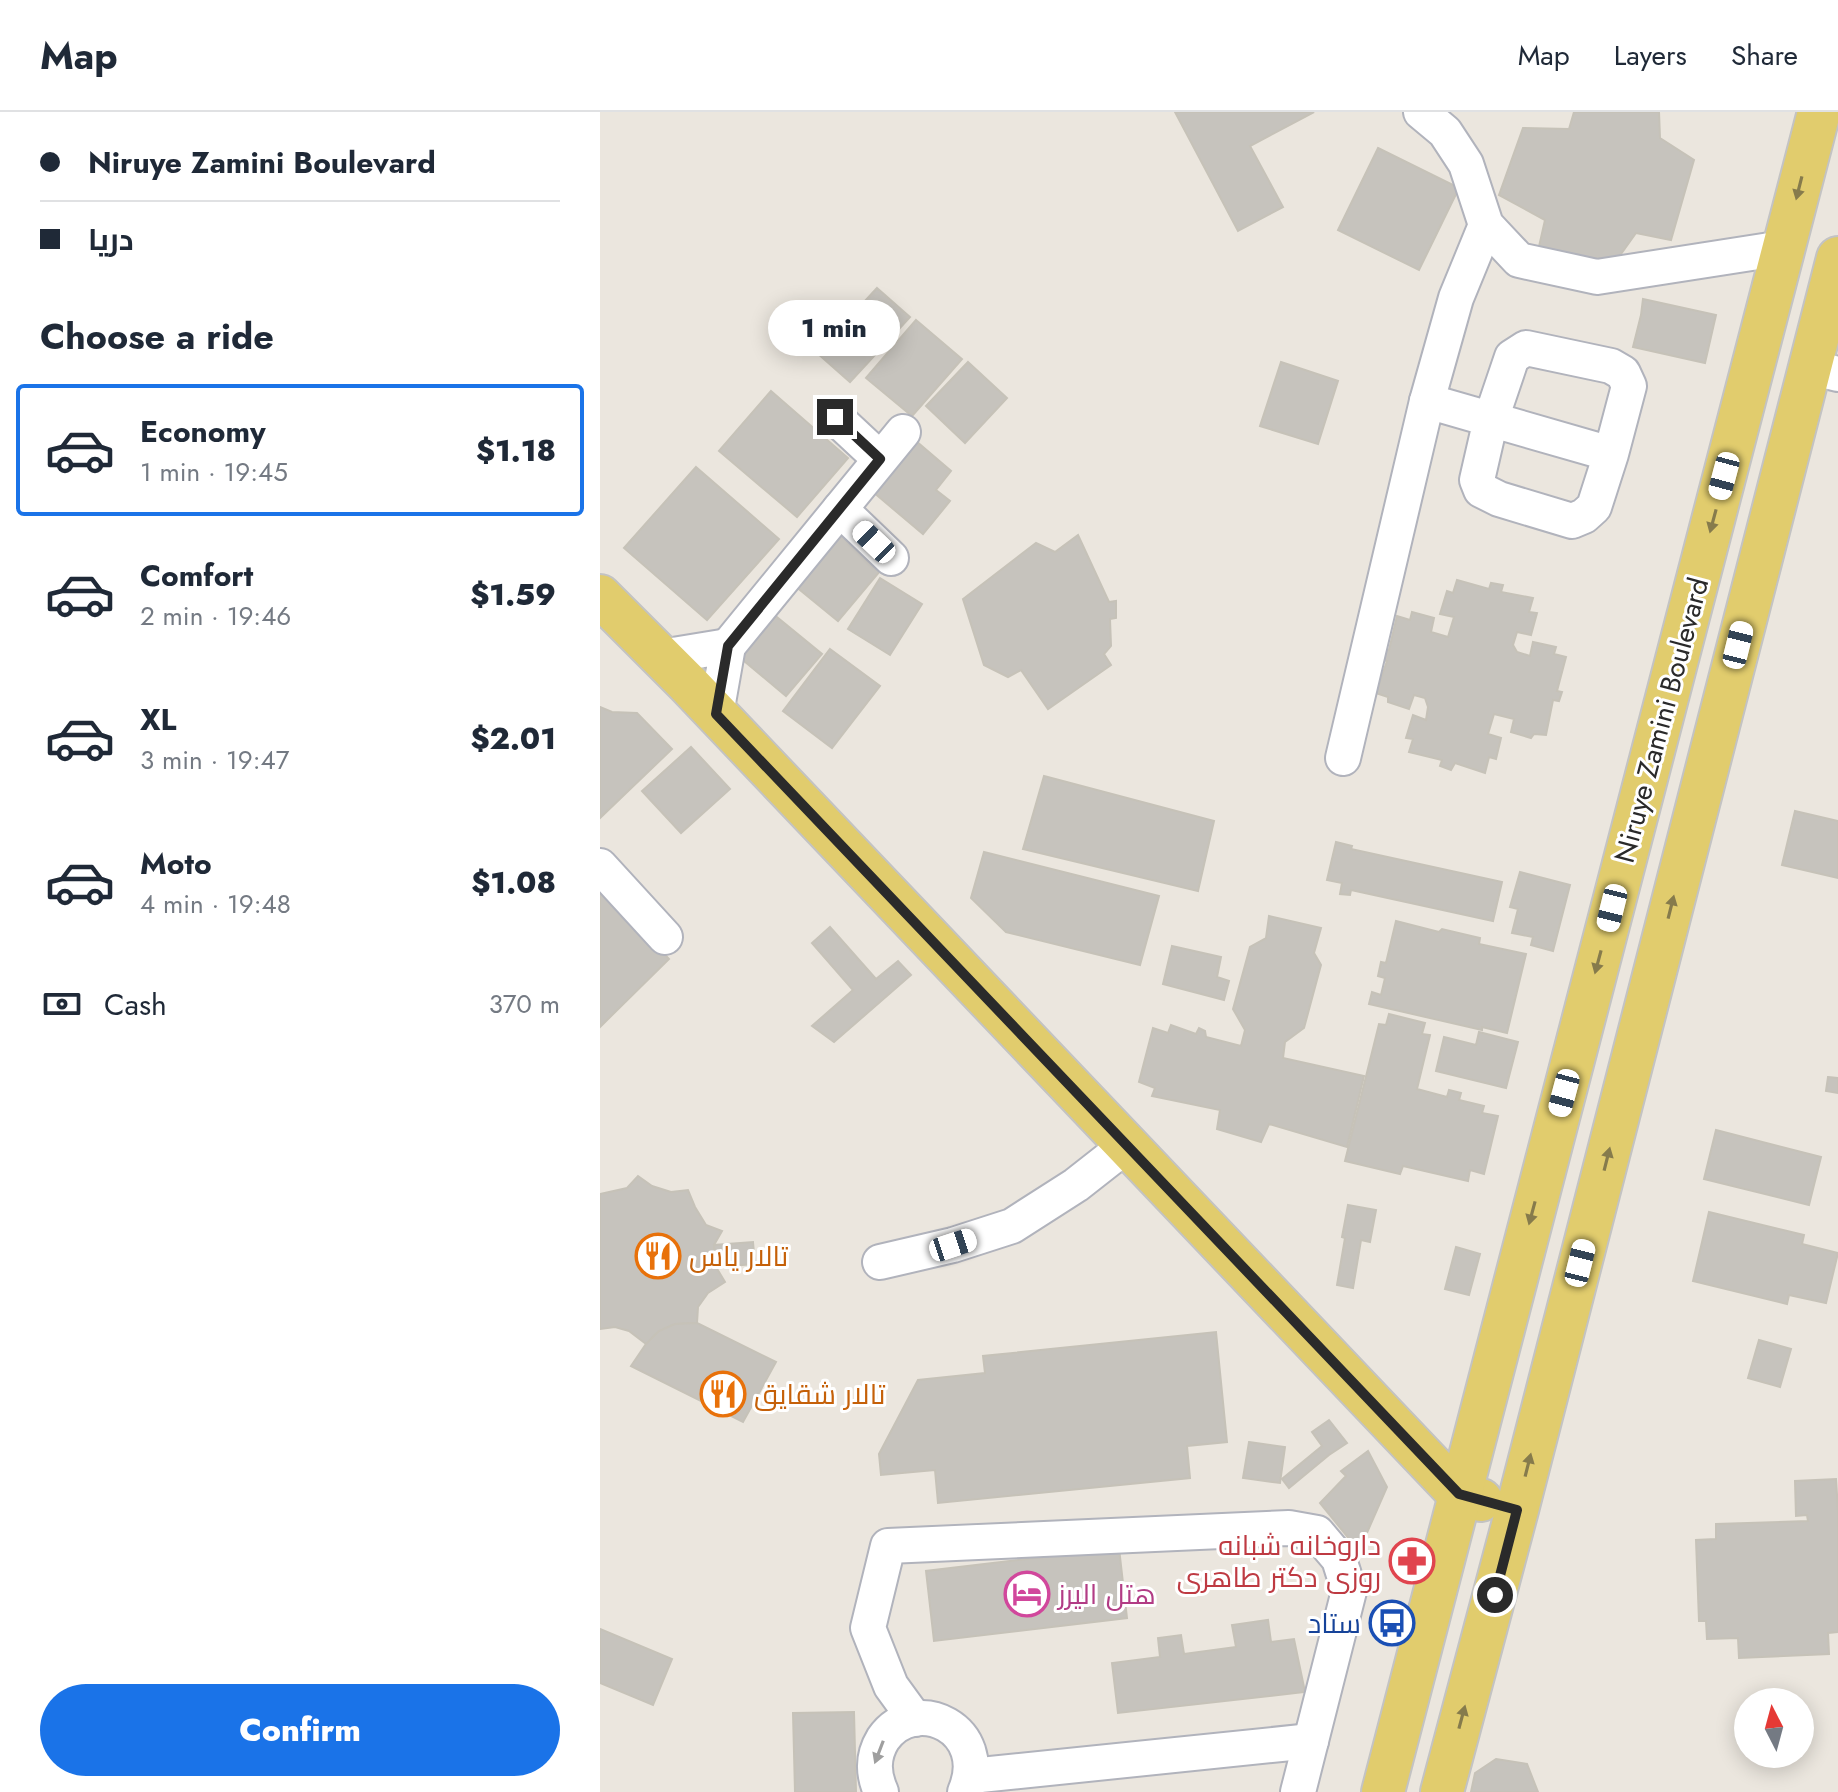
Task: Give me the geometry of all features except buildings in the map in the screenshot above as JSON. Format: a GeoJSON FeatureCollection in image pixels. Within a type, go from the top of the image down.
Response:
{"type":"FeatureCollection","features":[{"type":"Feature","properties":{"kind":"main road","name":"Niruye Zamini Boulevard"},"geometry":{"type":"LineString","coordinates":[[1383,1792],[1819,112]]}},
{"type":"Feature","properties":{"kind":"main road","name":"Niruye Zamini Boulevard"},"geometry":{"type":"LineString","coordinates":[[1442,1792],[1824,370],[1838,258]]}},
{"type":"Feature","properties":{"kind":"main road"},"geometry":{"type":"LineString","coordinates":[[1756,353],[1824,370]]}},
{"type":"Feature","properties":{"kind":"main road"},"geometry":{"type":"LineString","coordinates":[[600,596],[1459,1494],[1517,1510]]}},
{"type":"Feature","properties":{"kind":"street"},"geometry":{"type":"LineString","coordinates":[[1438,119],[1466,164],[1486,225],[1519,260],[1597,277],[1783,248]]}},
{"type":"Feature","properties":{"kind":"street"},"geometry":{"type":"LineString","coordinates":[[1343,758],[1427,401],[1456,298],[1486,225]]}},
{"type":"Feature","properties":{"kind":"street"},"geometry":{"type":"LineString","coordinates":[[1526,348],[1611,366],[1623,373],[1629,386],[1594,507],[1572,521],[1499,499],[1481,490],[1477,480],[1491,419],[1512,357],[1526,348]]}},
{"type":"Feature","properties":{"kind":"street"},"geometry":{"type":"LineString","coordinates":[[1427,401],[1611,454]]}},
{"type":"Feature","properties":{"kind":"street"},"geometry":{"type":"LineString","coordinates":[[835,417],[880,459]]}},
{"type":"Feature","properties":{"kind":"street"},"geometry":{"type":"LineString","coordinates":[[716,714],[728,646],[903,432]]}},
{"type":"Feature","properties":{"kind":"street"},"geometry":{"type":"LineString","coordinates":[[840,509],[891,558]]}},
{"type":"Feature","properties":{"kind":"street"},"geometry":{"type":"LineString","coordinates":[[661,657],[728,646]]}},
{"type":"Feature","properties":{"kind":"street"},"geometry":{"type":"LineString","coordinates":[[600,866],[665,937]]}},
{"type":"Feature","properties":{"kind":"street"},"geometry":{"type":"LineString","coordinates":[[880,1262],[953,1245],[1012,1226],[1076,1185],[1127,1145]]}},
{"type":"Feature","properties":{"kind":"street"},"geometry":{"type":"LineString","coordinates":[[915,1719],[891,1686],[868,1628],[888,1546],[1289,1528],[1317,1533],[1339,1559],[1349,1591],[1298,1792]]}},
{"type":"Feature","properties":{"kind":"street"},"geometry":{"type":"LineString","coordinates":[[881,1792],[874,1763],[878,1747],[888,1733],[900,1724],[915,1719],[931,1719],[946,1724],[958,1733],[972,1761],[968,1784],[1311,1741]]}},
{"type":"Feature","properties":{"kind":"place","name":"تالار یاس"},"geometry":{"type":"Point","coordinates":[658,1256]}},
{"type":"Feature","properties":{"kind":"place","name":"تالار شقایق"},"geometry":{"type":"Point","coordinates":[723,1394]}},
{"type":"Feature","properties":{"kind":"place","name":"داروخانه شبانه روزی دکتر طاهری"},"geometry":{"type":"Point","coordinates":[1412,1561]}},
{"type":"Feature","properties":{"kind":"place","name":"هتل الیرز"},"geometry":{"type":"Point","coordinates":[1027,1594]}},
{"type":"Feature","properties":{"kind":"place","name":"ستاد"},"geometry":{"type":"Point","coordinates":[1392,1623]}},
{"type":"Feature","properties":{"kind":"route"},"geometry":{"type":"LineString","coordinates":[[835,417],[880,459],[728,646],[716,714],[1459,1494],[1517,1510],[1495,1595]]}}]}
